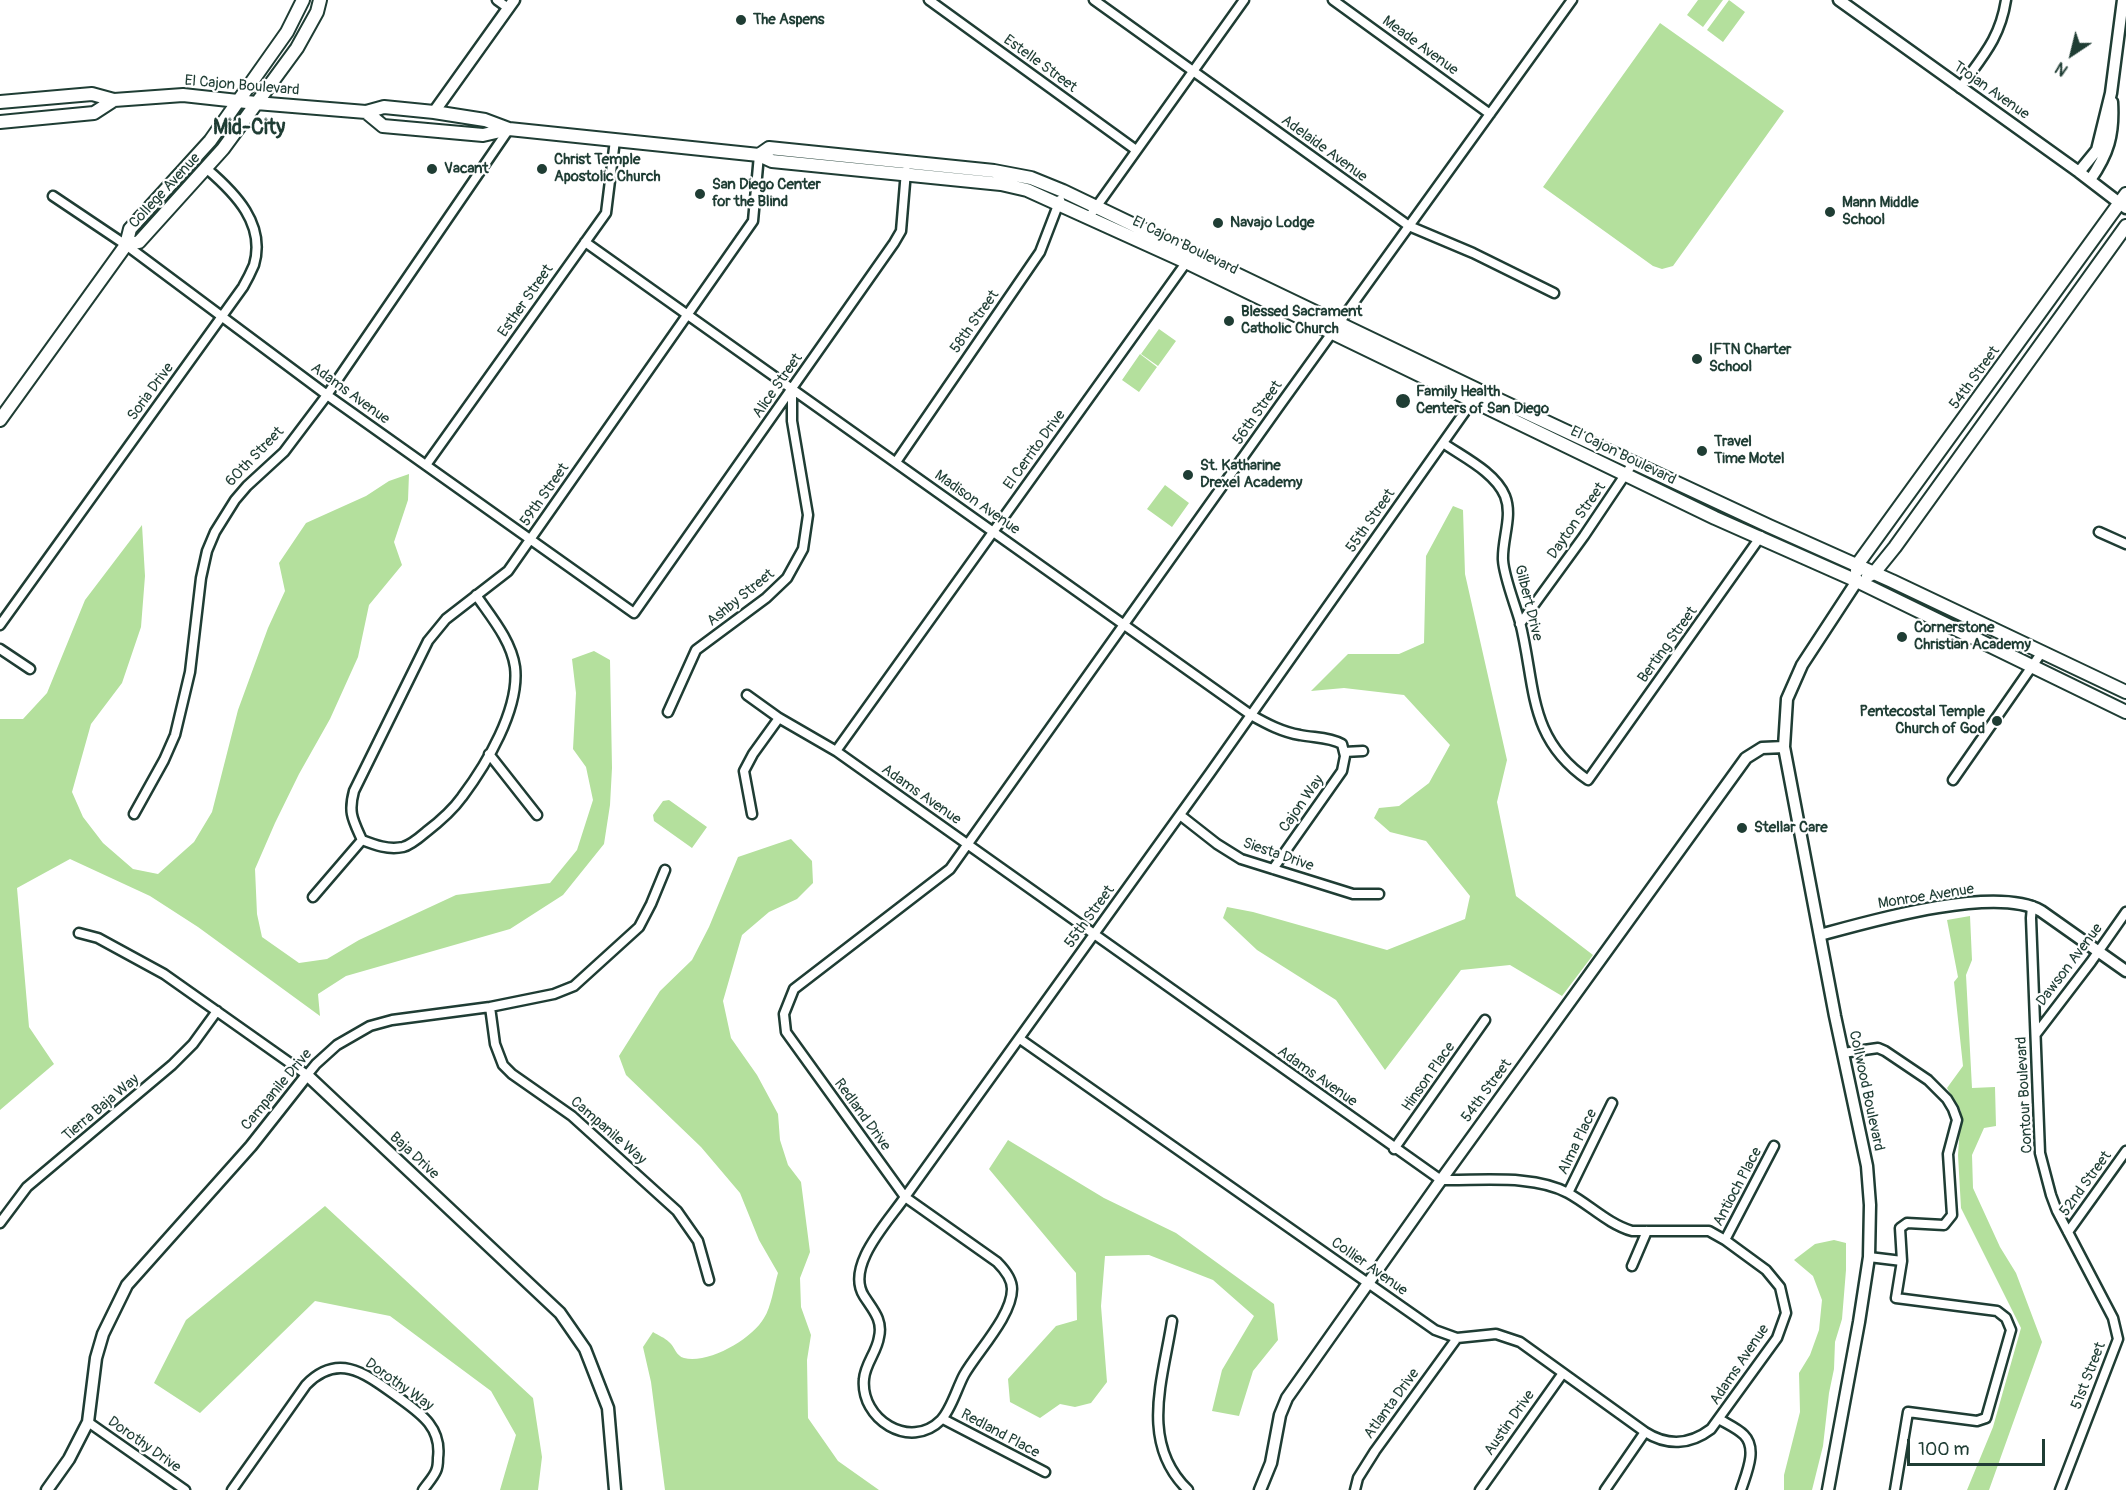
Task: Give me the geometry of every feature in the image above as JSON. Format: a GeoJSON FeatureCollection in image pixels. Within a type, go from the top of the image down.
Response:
{"type":"FeatureCollection","features":[{"type":"Feature","properties":{"kind":"main road","name":"College Avenue"},"geometry":{"type":"LineString","coordinates":[[0,420],[126,245],[130,229],[210,141],[287,32],[303,0]]}},
{"type":"Feature","properties":{"kind":"main road","name":"College Avenue"},"geometry":{"type":"LineString","coordinates":[[126,245],[139,242],[207,169],[305,34],[321,0]]}},
{"type":"Feature","properties":{"kind":"main road"},"geometry":{"type":"LineString","coordinates":[[305,34],[328,0]]}},
{"type":"Feature","properties":{"kind":"main road","name":"El Cajon Boulevard"},"geometry":{"type":"LineString","coordinates":[[0,102],[92,94],[114,100],[183,95],[239,100],[256,104],[366,112],[384,107],[485,120],[509,129],[759,155],[772,161],[907,168],[1061,197],[1476,396],[1633,463],[1857,565],[2126,692]]}},
{"type":"Feature","properties":{"kind":"main road","name":"El Cajon Boulevard"},"geometry":{"type":"LineString","coordinates":[[0,122],[94,113],[114,100]]}},
{"type":"Feature","properties":{"kind":"main road","name":"El Cajon Boulevard"},"geometry":{"type":"LineString","coordinates":[[366,112],[384,126],[483,135],[509,129]]}},
{"type":"Feature","properties":{"kind":"main road","name":"54th Street"},"geometry":{"type":"LineString","coordinates":[[1857,565],[2124,202]]}},
{"type":"Feature","properties":{"kind":"main road"},"geometry":{"type":"LineString","coordinates":[[1857,565],[1857,581],[1874,573],[1895,547],[2126,226]]}},
{"type":"Feature","properties":{"kind":"main road","name":"El Cajon Boulevard"},"geometry":{"type":"LineString","coordinates":[[1476,396],[1624,474],[1857,581],[2126,712]]}},
{"type":"Feature","properties":{"kind":"street"},"geometry":{"type":"LineString","coordinates":[[434,112],[511,4],[497,0]]}},
{"type":"Feature","properties":{"kind":"street","name":"Estelle Street"},"geometry":{"type":"LineString","coordinates":[[929,0],[1136,150]]}},
{"type":"Feature","properties":{"kind":"street","name":"Adelaide Avenue"},"geometry":{"type":"LineString","coordinates":[[1094,0],[1410,226],[1473,253],[1554,293]]}},
{"type":"Feature","properties":{"kind":"street"},"geometry":{"type":"LineString","coordinates":[[1092,212],[1244,0]]}},
{"type":"Feature","properties":{"kind":"street","name":"Meade Avenue"},"geometry":{"type":"LineString","coordinates":[[1333,0],[1490,114]]}},
{"type":"Feature","properties":{"kind":"street","name":"56th Street"},"geometry":{"type":"LineString","coordinates":[[968,845],[1572,0]]}},
{"type":"Feature","properties":{"kind":"street"},"geometry":{"type":"LineString","coordinates":[[1960,88],[1996,36],[2003,18],[2006,0]]}},
{"type":"Feature","properties":{"kind":"street"},"geometry":{"type":"LineString","coordinates":[[2079,172],[2097,150],[2111,93],[2122,0]]}},
{"type":"Feature","properties":{"kind":"street","name":"Trojan Avenue"},"geometry":{"type":"LineString","coordinates":[[1843,1],[1960,88],[2124,202]]}},
{"type":"Feature","properties":{"kind":"street"},"geometry":{"type":"LineString","coordinates":[[2090,180],[2102,162],[2108,146],[2113,116],[2111,93]]}},
{"type":"Feature","properties":{"kind":"street","name":"60th Street"},"geometry":{"type":"LineString","coordinates":[[134,814],[175,735],[190,672],[201,578],[214,532],[235,500],[284,452],[327,395],[509,129]]}},
{"type":"Feature","properties":{"kind":"street","name":"Esther Street"},"geometry":{"type":"LineString","coordinates":[[426,465],[606,213],[615,140]]}},
{"type":"Feature","properties":{"kind":"street","name":"59th Street"},"geometry":{"type":"LineString","coordinates":[[363,840],[353,821],[350,806],[354,790],[428,642],[446,619],[508,571],[753,220],[759,155]]}},
{"type":"Feature","properties":{"kind":"street","name":"Alice Street"},"geometry":{"type":"LineString","coordinates":[[634,613],[901,231],[907,168]]}},
{"type":"Feature","properties":{"kind":"street","name":"Soria Drive"},"geometry":{"type":"LineString","coordinates":[[0,625],[243,287],[253,266],[256,252],[251,220],[243,204],[231,189],[207,169]]}},
{"type":"Feature","properties":{"kind":"street","name":"Adams Avenue"},"geometry":{"type":"LineString","coordinates":[[53,196],[126,245],[327,395],[634,613]]}},
{"type":"Feature","properties":{"kind":"street","name":"58th Street"},"geometry":{"type":"LineString","coordinates":[[896,462],[1040,252],[1061,197]]}},
{"type":"Feature","properties":{"kind":"street","name":"Madison Avenue"},"geometry":{"type":"LineString","coordinates":[[585,242],[1251,715],[1285,732],[1309,737],[1332,738],[1342,744],[1344,752]]}},
{"type":"Feature","properties":{"kind":"street","name":"El Cerrito Drive"},"geometry":{"type":"LineString","coordinates":[[836,751],[1190,257]]}},
{"type":"Feature","properties":{"kind":"street","name":"Ashby Street"},"geometry":{"type":"LineString","coordinates":[[668,712],[696,651],[766,598],[787,578],[802,549],[808,515],[792,421],[792,390]]}},
{"type":"Feature","properties":{"kind":"street","name":"55th Street"},"geometry":{"type":"LineString","coordinates":[[943,1419],[930,1428],[906,1432],[884,1424],[867,1404],[864,1380],[866,1370],[877,1349],[881,1330],[879,1317],[862,1293],[858,1277],[863,1256],[1180,815],[1476,396]]}},
{"type":"Feature","properties":{"kind":"street","name":"Gilbert Drive"},"geometry":{"type":"LineString","coordinates":[[1443,443],[1491,476],[1505,496],[1508,522],[1503,560],[1520,624],[1539,720],[1547,738],[1571,768],[1588,780]]}},
{"type":"Feature","properties":{"kind":"street","name":"Dayton Street"},"geometry":{"type":"LineString","coordinates":[[1520,624],[1584,536],[1633,463]]}},
{"type":"Feature","properties":{"kind":"street","name":"Berting Street"},"geometry":{"type":"LineString","coordinates":[[1588,780],[1769,526]]}},
{"type":"Feature","properties":{"kind":"street"},"geometry":{"type":"LineString","coordinates":[[2099,532],[2126,544]]}},
{"type":"Feature","properties":{"kind":"street","name":"Collwood Boulevard"},"geometry":{"type":"LineString","coordinates":[[1828,1490],[1869,1257],[1870,1205],[1866,1166],[1784,747],[1787,699],[1802,665],[1857,581]]}},
{"type":"Feature","properties":{"kind":"street"},"geometry":{"type":"LineString","coordinates":[[313,897],[363,840],[383,848],[403,847],[414,842],[445,817],[462,798],[489,754],[514,700],[515,668],[509,644],[476,595]]}},
{"type":"Feature","properties":{"kind":"street"},"geometry":{"type":"LineString","coordinates":[[0,649],[30,669]]}},
{"type":"Feature","properties":{"kind":"street"},"geometry":{"type":"LineString","coordinates":[[1953,780],[2042,652]]}},
{"type":"Feature","properties":{"kind":"street","name":"Adams Avenue"},"geometry":{"type":"LineString","coordinates":[[747,695],[779,718],[836,751],[1394,1149],[1441,1180],[1529,1181],[1550,1186],[1568,1193],[1620,1227],[1632,1231],[1709,1231],[1766,1270],[1780,1287],[1786,1312],[1778,1338],[1719,1419]]}},
{"type":"Feature","properties":{"kind":"street"},"geometry":{"type":"LineString","coordinates":[[752,814],[744,771],[753,754],[779,718]]}},
{"type":"Feature","properties":{"kind":"street","name":"54th Street"},"geometry":{"type":"LineString","coordinates":[[1260,1490],[1270,1463],[1280,1415],[1287,1398],[1441,1180],[1746,758],[1762,748],[1784,747]]}},
{"type":"Feature","properties":{"kind":"street"},"geometry":{"type":"LineString","coordinates":[[1344,752],[1363,751]]}},
{"type":"Feature","properties":{"kind":"street","name":"Cajon Way"},"geometry":{"type":"LineString","coordinates":[[1273,869],[1342,771],[1344,752]]}},
{"type":"Feature","properties":{"kind":"street"},"geometry":{"type":"LineString","coordinates":[[489,754],[537,815]]}},
{"type":"Feature","properties":{"kind":"street","name":"Siesta Drive"},"geometry":{"type":"LineString","coordinates":[[1180,815],[1217,844],[1241,859],[1353,894],[1379,894]]}},
{"type":"Feature","properties":{"kind":"street","name":"Redland Drive"},"geometry":{"type":"LineString","coordinates":[[943,1419],[963,1376],[1001,1320],[1010,1301],[1012,1287],[1006,1272],[997,1262],[905,1197],[786,1032],[783,1022],[794,989],[799,983],[950,870],[968,845]]}},
{"type":"Feature","properties":{"kind":"street","name":"Campanile Drive"},"geometry":{"type":"LineString","coordinates":[[47,1490],[69,1459],[88,1422],[96,1358],[103,1334],[127,1285],[251,1146],[316,1064],[337,1045],[370,1026],[392,1020],[490,1007],[554,994],[574,986],[639,927],[664,870]]}},
{"type":"Feature","properties":{"kind":"street","name":"Monroe Avenue"},"geometry":{"type":"LineString","coordinates":[[1820,935],[1898,914],[1960,904],[2016,902],[2032,906],[2126,971]]}},
{"type":"Feature","properties":{"kind":"street","name":"Contour Boulevard"},"geometry":{"type":"LineString","coordinates":[[2032,906],[2040,1153],[2051,1196],[2122,1339]]}},
{"type":"Feature","properties":{"kind":"street","name":"Dawson Avenue"},"geometry":{"type":"LineString","coordinates":[[2036,1034],[2126,912]]}},
{"type":"Feature","properties":{"kind":"street","name":"Baja Drive"},"geometry":{"type":"LineString","coordinates":[[79,933],[98,938],[164,974],[307,1075],[560,1313],[585,1350],[608,1408],[615,1490]]}},
{"type":"Feature","properties":{"kind":"street","name":"Campanile Way"},"geometry":{"type":"LineString","coordinates":[[490,1007],[496,1052],[503,1065],[512,1074],[572,1116],[677,1211],[698,1241],[710,1280]]}},
{"type":"Feature","properties":{"kind":"street","name":"Tierra Baja Way"},"geometry":{"type":"LineString","coordinates":[[0,1223],[27,1187],[172,1065],[193,1044],[217,1011]]}},
{"type":"Feature","properties":{"kind":"street","name":"Hinson Place"},"geometry":{"type":"LineString","coordinates":[[1394,1149],[1485,1020]]}},
{"type":"Feature","properties":{"kind":"street","name":"Collier Avenue"},"geometry":{"type":"LineString","coordinates":[[1020,1039],[1368,1284],[1435,1329],[1457,1338]]}},
{"type":"Feature","properties":{"kind":"street"},"geometry":{"type":"LineString","coordinates":[[1843,1053],[1878,1048],[1885,1051],[1928,1080],[1947,1099],[1957,1120],[1948,1154],[1952,1215],[1944,1225],[1907,1222],[1900,1228],[1902,1261],[1896,1298],[1997,1311],[2008,1322],[2011,1334],[1986,1418],[1977,1421],[1908,1412],[1895,1490]]}},
{"type":"Feature","properties":{"kind":"street","name":"Alma Place"},"geometry":{"type":"LineString","coordinates":[[1568,1193],[1612,1103]]}},
{"type":"Feature","properties":{"kind":"street","name":"Antioch Place"},"geometry":{"type":"LineString","coordinates":[[1725,1240],[1774,1146]]}},
{"type":"Feature","properties":{"kind":"street","name":"52nd Street"},"geometry":{"type":"LineString","coordinates":[[2068,1232],[2126,1151]]}},
{"type":"Feature","properties":{"kind":"street"},"geometry":{"type":"LineString","coordinates":[[1632,1266],[1647,1231]]}},
{"type":"Feature","properties":{"kind":"street"},"geometry":{"type":"LineString","coordinates":[[1869,1257],[1902,1261]]}},
{"type":"Feature","properties":{"kind":"street"},"geometry":{"type":"LineString","coordinates":[[1172,1321],[1157,1426],[1162,1454],[1171,1470],[1188,1490]]}},
{"type":"Feature","properties":{"kind":"street"},"geometry":{"type":"LineString","coordinates":[[1457,1338],[1496,1334],[1520,1342],[1645,1432],[1668,1442],[1684,1442],[1706,1433],[1719,1419],[1743,1434],[1749,1443],[1750,1459],[1741,1490]]}},
{"type":"Feature","properties":{"kind":"street","name":"Atlanta Drive"},"geometry":{"type":"LineString","coordinates":[[1355,1490],[1359,1478],[1375,1451],[1457,1338]]}},
{"type":"Feature","properties":{"kind":"street","name":"51st Street"},"geometry":{"type":"LineString","coordinates":[[2060,1490],[2122,1339]]}},
{"type":"Feature","properties":{"kind":"street","name":"Dorothy Way"},"geometry":{"type":"LineString","coordinates":[[232,1490],[306,1385],[315,1376],[332,1368],[350,1368],[363,1373],[426,1417],[431,1424],[438,1441],[437,1471],[423,1490]]}},
{"type":"Feature","properties":{"kind":"street","name":"Austin Drive"},"geometry":{"type":"LineString","coordinates":[[1480,1490],[1563,1372]]}},
{"type":"Feature","properties":{"kind":"street","name":"Redland Place"},"geometry":{"type":"LineString","coordinates":[[943,1419],[1045,1472]]}},
{"type":"Feature","properties":{"kind":"street","name":"Dorothy Drive"},"geometry":{"type":"LineString","coordinates":[[88,1422],[186,1490]]}},
{"type":"Feature","properties":{"kind":"street"},"geometry":{"type":"LineString","coordinates":[[1605,1490],[1645,1432]]}},
{"type":"Feature","properties":{"kind":"green space"},"geometry":{"type":"Polygon","coordinates":[[[1698,0],[1723,0],[1703,27],[1687,15],[1698,0]]]}},
{"type":"Feature","properties":{"kind":"green space"},"geometry":{"type":"Polygon","coordinates":[[[1729,0],[1745,12],[1723,42],[1707,30],[1729,0]]]}},
{"type":"Feature","properties":{"kind":"green space"},"geometry":{"type":"Polygon","coordinates":[[[1660,23],[1784,111],[1673,266],[1662,269],[1653,266],[1543,187],[1660,23]]]}},
{"type":"Feature","properties":{"kind":"green space"},"geometry":{"type":"Polygon","coordinates":[[[1159,329],[1176,341],[1158,366],[1141,354],[1159,329]]]}},
{"type":"Feature","properties":{"kind":"green space"},"geometry":{"type":"Polygon","coordinates":[[[1140,354],[1157,367],[1139,392],[1122,380],[1140,354]]]}},
{"type":"Feature","properties":{"kind":"green space"},"geometry":{"type":"Polygon","coordinates":[[[409,474],[408,500],[394,542],[402,565],[369,605],[358,657],[330,719],[275,823],[255,869],[257,914],[262,937],[299,963],[327,959],[359,940],[456,895],[550,883],[577,850],[593,800],[586,767],[573,749],[576,693],[572,659],[594,651],[610,660],[612,768],[610,805],[604,844],[563,895],[510,929],[346,976],[318,994],[320,1016],[198,927],[150,896],[70,859],[17,888],[29,1027],[54,1064],[0,1110],[0,719],[23,719],[47,693],[85,600],[142,525],[145,576],[141,627],[122,683],[91,724],[72,792],[83,817],[103,843],[133,869],[158,874],[194,842],[212,812],[238,710],[268,628],[285,591],[279,563],[306,523],[366,496],[389,481],[409,474]]]}},
{"type":"Feature","properties":{"kind":"green space"},"geometry":{"type":"Polygon","coordinates":[[[1165,485],[1189,503],[1172,527],[1147,509],[1165,485]]]}},
{"type":"Feature","properties":{"kind":"green space"},"geometry":{"type":"Polygon","coordinates":[[[1453,506],[1463,510],[1465,574],[1507,760],[1497,802],[1516,896],[1593,955],[1562,996],[1510,965],[1461,970],[1385,1070],[1336,1000],[1257,950],[1223,918],[1227,907],[1253,912],[1387,950],[1465,919],[1470,896],[1426,841],[1390,832],[1374,818],[1379,808],[1399,806],[1429,783],[1450,745],[1404,695],[1344,688],[1311,691],[1348,654],[1399,654],[1424,643],[1426,556],[1453,506]]]}},
{"type":"Feature","properties":{"kind":"green space"},"geometry":{"type":"Polygon","coordinates":[[[669,800],[707,827],[692,848],[654,821],[653,815],[663,801],[669,800]]]}},
{"type":"Feature","properties":{"kind":"green space"},"geometry":{"type":"Polygon","coordinates":[[[791,839],[812,861],[813,883],[797,899],[769,912],[742,935],[723,1001],[731,1038],[757,1075],[778,1114],[780,1140],[788,1165],[801,1182],[810,1252],[800,1278],[801,1307],[811,1335],[807,1360],[808,1418],[838,1461],[879,1490],[665,1490],[651,1382],[643,1347],[653,1332],[671,1344],[684,1358],[705,1357],[729,1348],[750,1334],[764,1318],[778,1273],[759,1240],[740,1193],[701,1147],[626,1075],[619,1056],[660,991],[692,960],[709,927],[738,857],[791,839]]]}},
{"type":"Feature","properties":{"kind":"green space"},"geometry":{"type":"Polygon","coordinates":[[[1970,916],[1972,960],[1966,975],[1972,1088],[1995,1087],[1996,1126],[1984,1128],[1972,1155],[1973,1188],[2000,1247],[2016,1273],[2042,1342],[1989,1490],[1967,1490],[1993,1427],[2021,1328],[1961,1208],[1958,1155],[1961,1111],[1947,1088],[1963,1066],[1954,982],[1958,977],[1947,920],[1970,916]]]}},
{"type":"Feature","properties":{"kind":"green space"},"geometry":{"type":"Polygon","coordinates":[[[1008,1140],[1104,1198],[1176,1233],[1274,1304],[1278,1340],[1253,1371],[1239,1416],[1212,1411],[1222,1370],[1254,1316],[1213,1280],[1149,1255],[1105,1256],[1101,1306],[1107,1382],[1091,1403],[1075,1407],[1060,1404],[1040,1418],[1010,1402],[1008,1379],[1056,1326],[1077,1320],[1076,1273],[989,1169],[1008,1140]]]}},
{"type":"Feature","properties":{"kind":"green space"},"geometry":{"type":"Polygon","coordinates":[[[325,1206],[533,1398],[542,1457],[538,1490],[500,1490],[516,1435],[491,1391],[390,1316],[315,1301],[200,1413],[154,1383],[186,1320],[325,1206]]]}},
{"type":"Feature","properties":{"kind":"green space"},"geometry":{"type":"Polygon","coordinates":[[[1834,1240],[1846,1243],[1846,1270],[1842,1319],[1835,1342],[1834,1369],[1823,1446],[1812,1490],[1784,1490],[1784,1475],[1800,1412],[1799,1373],[1810,1355],[1819,1330],[1822,1300],[1813,1276],[1794,1260],[1815,1244],[1834,1240]]]}},
{"type":"Feature","properties":{"kind":"place","name":"The Aspens"},"geometry":{"type":"Point","coordinates":[741,20]}},
{"type":"Feature","properties":{"kind":"place","name":"Vacant"},"geometry":{"type":"Point","coordinates":[432,169]}},
{"type":"Feature","properties":{"kind":"place","name":"Christ Temple Apostolic Church"},"geometry":{"type":"Point","coordinates":[542,169]}},
{"type":"Feature","properties":{"kind":"place","name":"San Diego Center for the Blind"},"geometry":{"type":"Point","coordinates":[700,194]}},
{"type":"Feature","properties":{"kind":"place","name":"Mann Middle School"},"geometry":{"type":"Point","coordinates":[1830,212]}},
{"type":"Feature","properties":{"kind":"place","name":"Navajo Lodge"},"geometry":{"type":"Point","coordinates":[1218,223]}},
{"type":"Feature","properties":{"kind":"place","name":"Blessed Sacrament Catholic Church"},"geometry":{"type":"Point","coordinates":[1229,321]}},
{"type":"Feature","properties":{"kind":"place","name":"IFTN Charter School"},"geometry":{"type":"Point","coordinates":[1697,359]}},
{"type":"Feature","properties":{"kind":"place","name":"Family Health Centers of San Diego"},"geometry":{"type":"Point","coordinates":[1403,401]}},
{"type":"Feature","properties":{"kind":"place","name":"Travel Time Motel"},"geometry":{"type":"Point","coordinates":[1702,451]}},
{"type":"Feature","properties":{"kind":"place","name":"St. Katharine Drexel Academy"},"geometry":{"type":"Point","coordinates":[1188,475]}},
{"type":"Feature","properties":{"kind":"place","name":"Cornerstone Christian Academy"},"geometry":{"type":"Point","coordinates":[1902,637]}},
{"type":"Feature","properties":{"kind":"place","name":"Pentecostal Temple Church of God"},"geometry":{"type":"Point","coordinates":[1997,721]}},
{"type":"Feature","properties":{"kind":"place","name":"Stellar Care"},"geometry":{"type":"Point","coordinates":[1742,828]}},
{"type":"Feature","properties":{"kind":"district","name":"Mid-City"},"geometry":{"type":"Point","coordinates":[249,129]}}]}
